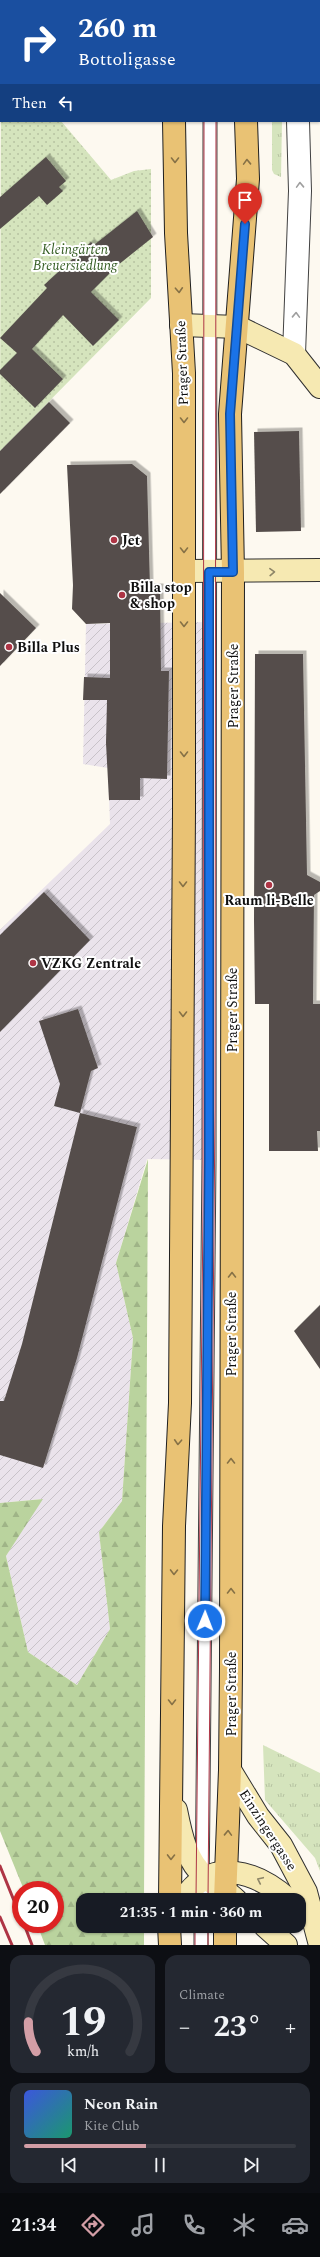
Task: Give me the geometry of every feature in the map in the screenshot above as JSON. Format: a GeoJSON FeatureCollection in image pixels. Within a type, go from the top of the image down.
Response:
{"type":"FeatureCollection","features":[{"type":"Feature","properties":{"kind":"main road","name":"Prager Straße"},"geometry":{"type":"LineString","coordinates":[[174,122],[176,233],[184,373],[209,572],[230,1770],[228,1890]]}},
{"type":"Feature","properties":{"kind":"main road","name":"Prager Straße"},"geometry":{"type":"LineString","coordinates":[[170,1893],[174,1526],[209,572],[230,414],[238,327],[248,179],[246,122]]}},
{"type":"Feature","properties":{"kind":"main road"},"geometry":{"type":"LineString","coordinates":[[181,325],[238,327],[294,354],[320,387]]}},
{"type":"Feature","properties":{"kind":"main road"},"geometry":{"type":"LineString","coordinates":[[209,572],[320,570]]}},
{"type":"Feature","properties":{"kind":"main road","name":"Einzingergasse"},"geometry":{"type":"LineString","coordinates":[[230,1770],[258,1816],[281,1845],[306,1892],[319,1941]]}},
{"type":"Feature","properties":{"kind":"main road","name":"Einzingergasse"},"geometry":{"type":"LineString","coordinates":[[172,1790],[182,1840],[203,1882],[228,1890],[253,1876],[273,1886],[281,1893]]}},
{"type":"Feature","properties":{"kind":"main road"},"geometry":{"type":"LineString","coordinates":[[191,1893],[203,1882]]}},
{"type":"Feature","properties":{"kind":"main road","name":"Einzingergasse"},"geometry":{"type":"LineString","coordinates":[[306,1922],[319,1941]]}},
{"type":"Feature","properties":{"kind":"main road"},"geometry":{"type":"LineString","coordinates":[[169,1933],[170,1945]]}},
{"type":"Feature","properties":{"kind":"main road"},"geometry":{"type":"LineString","coordinates":[[225,1933],[225,1945]]}},
{"type":"Feature","properties":{"kind":"main road"},"geometry":{"type":"LineString","coordinates":[[273,1933],[286,1945]]}},
{"type":"Feature","properties":{"kind":"street"},"geometry":{"type":"LineString","coordinates":[[294,354],[300,191],[298,122]]}},
{"type":"Feature","properties":{"kind":"lane"},"geometry":{"type":"LineString","coordinates":[[203,1882],[209,1168],[210,122]]}},
{"type":"Feature","properties":{"kind":"lane"},"geometry":{"type":"LineString","coordinates":[[201,1933],[201,1945]]}},
{"type":"Feature","properties":{"kind":"shaded area"},"geometry":{"type":"Polygon","coordinates":[[[211,622],[209,1160],[147,1159],[116,1263],[133,1338],[122,1501],[99,1532],[110,1629],[77,1685],[28,1652],[6,1556],[42,1499],[0,1503],[0,930],[110,824],[108,768],[83,764],[86,624],[211,622]]]}},
{"type":"Feature","properties":{"kind":"green space","name":"Kleingärten Breuersiedlung"},"geometry":{"type":"Polygon","coordinates":[[[1,122],[62,122],[111,180],[134,171],[151,169],[151,298],[0,451],[1,122]]]}},
{"type":"Feature","properties":{"kind":"green space"},"geometry":{"type":"Polygon","coordinates":[[[272,122],[282,122],[281,177],[274,174],[272,170],[272,122]]]}},
{"type":"Feature","properties":{"kind":"green space"},"geometry":{"type":"Polygon","coordinates":[[[148,1159],[144,1893],[76,1893],[76,1933],[144,1933],[144,1945],[45,1945],[40,1933],[64,1933],[64,1881],[20,1881],[0,1831],[0,1503],[43,1499],[6,1556],[28,1652],[77,1685],[110,1629],[99,1532],[122,1501],[133,1338],[116,1263],[148,1159]]]}},
{"type":"Feature","properties":{"kind":"green space"},"geometry":{"type":"Polygon","coordinates":[[[263,1745],[320,1773],[320,1871],[315,1858],[265,1800],[263,1745]]]}},
{"type":"Feature","properties":{"kind":"building"},"geometry":{"type":"Polygon","coordinates":[[[46,157],[66,181],[59,187],[63,191],[47,205],[39,196],[0,229],[0,197],[46,157]]]}},
{"type":"Feature","properties":{"kind":"building"},"geometry":{"type":"Polygon","coordinates":[[[137,211],[153,237],[118,265],[91,292],[119,320],[93,346],[63,315],[32,349],[63,379],[35,408],[0,374],[0,370],[17,353],[0,338],[47,288],[44,285],[91,242],[94,245],[137,211]]]}},
{"type":"Feature","properties":{"kind":"building"},"geometry":{"type":"Polygon","coordinates":[[[49,402],[70,423],[0,494],[0,451],[49,402]]]}},
{"type":"Feature","properties":{"kind":"building"},"geometry":{"type":"Polygon","coordinates":[[[299,431],[301,531],[256,532],[254,432],[299,431]]]}},
{"type":"Feature","properties":{"kind":"building"},"geometry":{"type":"Polygon","coordinates":[[[132,464],[147,476],[150,587],[160,587],[161,671],[169,671],[167,779],[140,778],[140,800],[109,800],[106,743],[107,700],[83,700],[84,677],[110,678],[110,623],[86,624],[72,609],[73,585],[67,465],[132,464]]]}},
{"type":"Feature","properties":{"kind":"building","name":"Billa Plus"},"geometry":{"type":"Polygon","coordinates":[[[0,593],[36,628],[0,666],[0,593]]]}},
{"type":"Feature","properties":{"kind":"building"},"geometry":{"type":"Polygon","coordinates":[[[255,654],[303,654],[307,875],[320,882],[320,891],[314,895],[313,1004],[320,1004],[320,1131],[317,1131],[318,1151],[269,1151],[269,1004],[255,1004],[255,654]]]}},
{"type":"Feature","properties":{"kind":"building","name":"VZKG Zentrale"},"geometry":{"type":"Polygon","coordinates":[[[44,892],[90,940],[0,1032],[0,935],[44,892]]]}},
{"type":"Feature","properties":{"kind":"building"},"geometry":{"type":"Polygon","coordinates":[[[78,1009],[98,1068],[91,1071],[80,1113],[54,1106],[60,1084],[39,1021],[78,1009]]]}},
{"type":"Feature","properties":{"kind":"building"},"geometry":{"type":"Polygon","coordinates":[[[80,1113],[137,1127],[77,1358],[43,1468],[0,1455],[0,1401],[4,1401],[22,1344],[80,1113]]]}},
{"type":"Feature","properties":{"kind":"building"},"geometry":{"type":"Polygon","coordinates":[[[320,1305],[320,1369],[294,1331],[320,1305]]]}},
{"type":"Feature","properties":{"kind":"tram line"},"geometry":{"type":"LineString","coordinates":[[196,1893],[203,1210],[204,122]]}},
{"type":"Feature","properties":{"kind":"tram line"},"geometry":{"type":"LineString","coordinates":[[208,1893],[215,1110],[216,122]]}},
{"type":"Feature","properties":{"kind":"tram line"},"geometry":{"type":"LineString","coordinates":[[195,1933],[195,1945]]}},
{"type":"Feature","properties":{"kind":"tram line"},"geometry":{"type":"LineString","coordinates":[[208,1933],[208,1945]]}},
{"type":"Feature","properties":{"kind":"railway"},"geometry":{"type":"LineString","coordinates":[[0,1866],[12,1896]]}},
{"type":"Feature","properties":{"kind":"railway"},"geometry":{"type":"LineString","coordinates":[[0,1917],[12,1945]]}},
{"type":"Feature","properties":{"kind":"railway"},"geometry":{"type":"LineString","coordinates":[[27,1933],[32,1945]]}},
{"type":"Feature","properties":{"kind":"place","name":"Jet"},"geometry":{"type":"Point","coordinates":[114,540]}},
{"type":"Feature","properties":{"kind":"place","name":"Billa stop & shop"},"geometry":{"type":"Point","coordinates":[122,595]}},
{"type":"Feature","properties":{"kind":"place","name":"Billa Plus"},"geometry":{"type":"Point","coordinates":[9,647]}},
{"type":"Feature","properties":{"kind":"place","name":"Raum li-Belle"},"geometry":{"type":"Point","coordinates":[269,885]}},
{"type":"Feature","properties":{"kind":"place","name":"VZKG Zentrale"},"geometry":{"type":"Point","coordinates":[33,963]}},
{"type":"Feature","properties":{"kind":"route"},"geometry":{"type":"LineString","coordinates":[[205,1621],[209,1160],[209,572],[233,572],[230,414],[245,224]]}}]}
